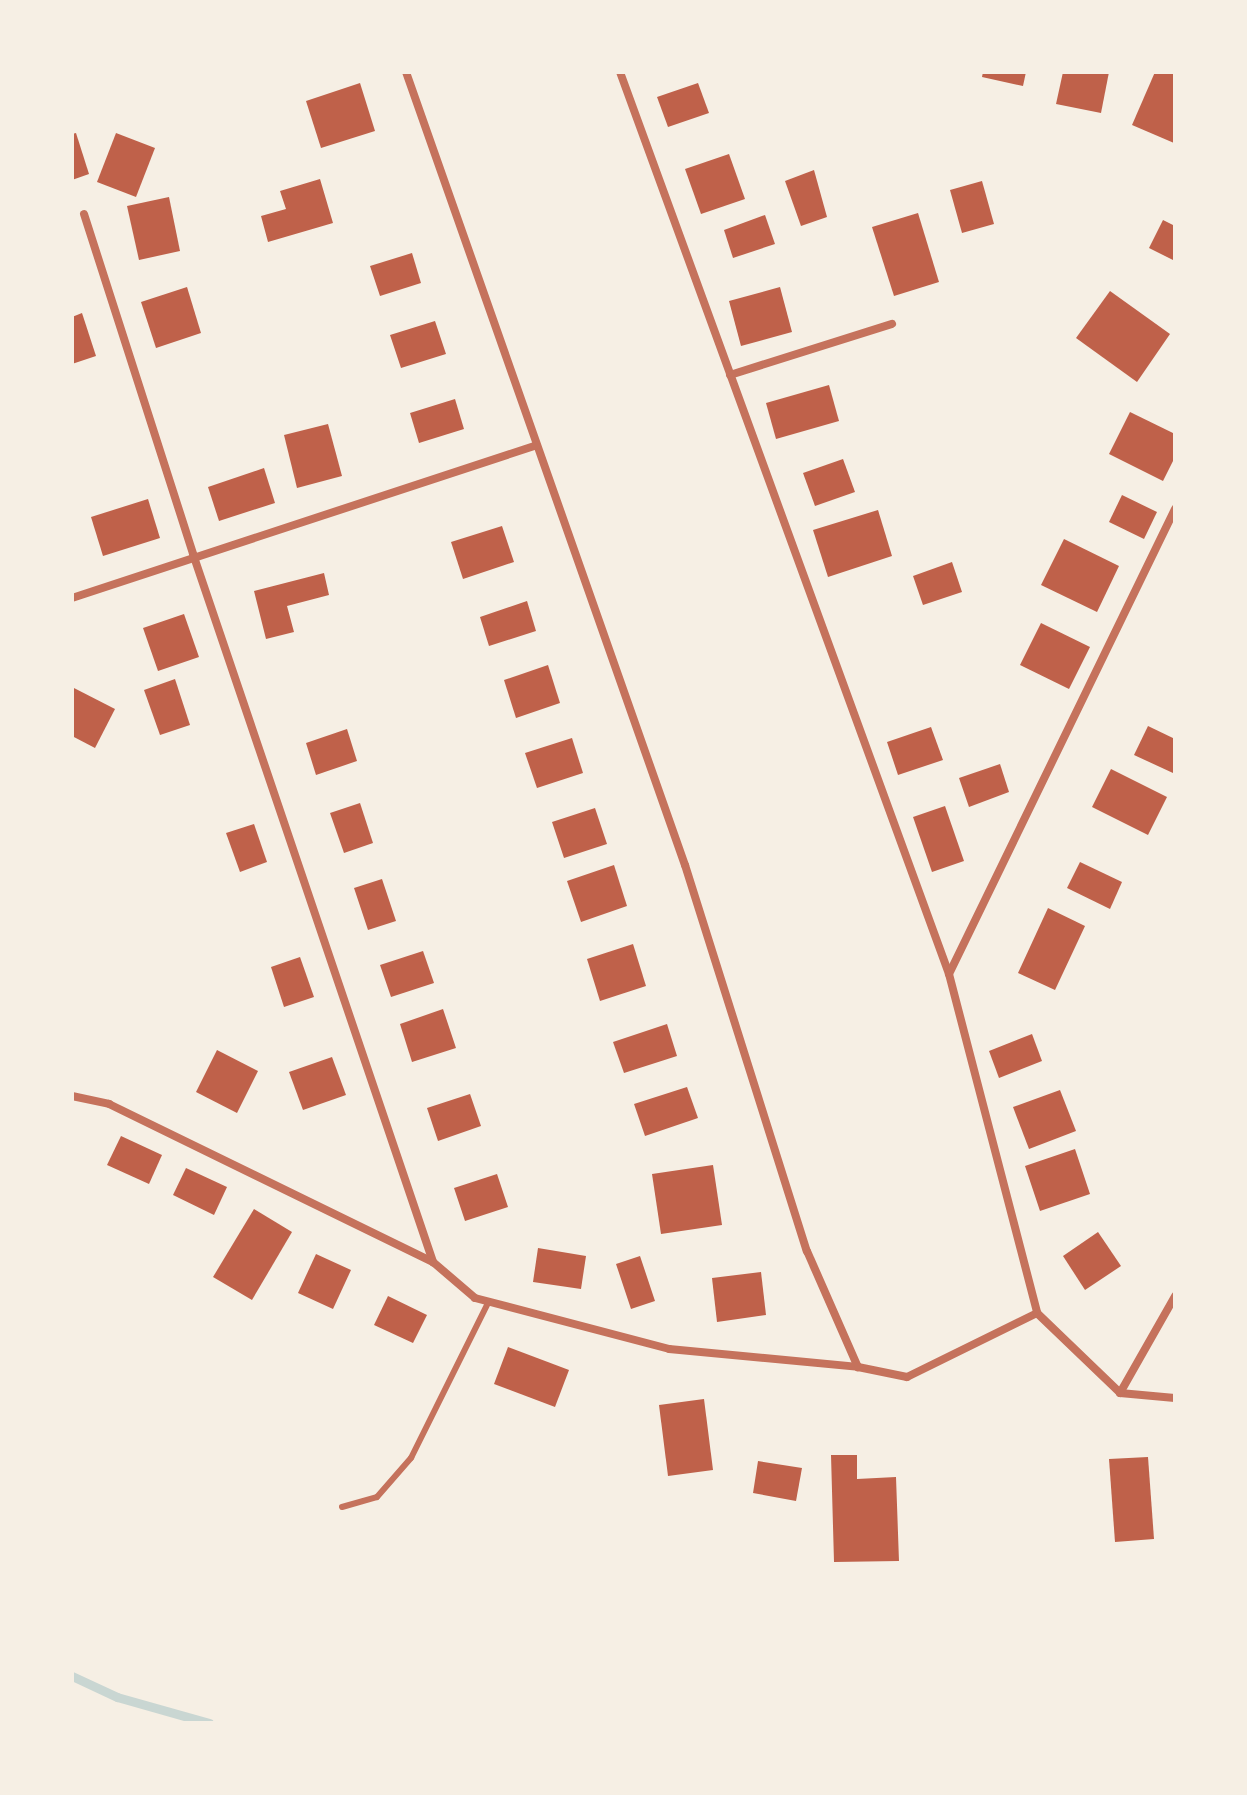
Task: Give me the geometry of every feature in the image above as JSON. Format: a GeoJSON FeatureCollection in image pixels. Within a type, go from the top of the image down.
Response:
{"type":"FeatureCollection","features":[{"type":"Feature","properties":{"kind":"street"},"geometry":{"type":"LineString","coordinates":[[406,72],[685,865],[807,1251],[858,1367]]}},
{"type":"Feature","properties":{"kind":"street"},"geometry":{"type":"LineString","coordinates":[[620,72],[949,974],[1037,1313],[1120,1393],[1175,1398]]}},
{"type":"Feature","properties":{"kind":"street"},"geometry":{"type":"LineString","coordinates":[[84,214],[193,554],[433,1262]]}},
{"type":"Feature","properties":{"kind":"street"},"geometry":{"type":"LineString","coordinates":[[730,375],[892,324]]}},
{"type":"Feature","properties":{"kind":"street"},"geometry":{"type":"LineString","coordinates":[[72,598],[193,554],[536,445]]}},
{"type":"Feature","properties":{"kind":"street"},"geometry":{"type":"LineString","coordinates":[[949,974],[1175,509]]}},
{"type":"Feature","properties":{"kind":"street"},"geometry":{"type":"LineString","coordinates":[[72,1096],[109,1104],[433,1262],[475,1298],[669,1349],[858,1367],[907,1377],[1037,1313]]}},
{"type":"Feature","properties":{"kind":"street"},"geometry":{"type":"LineString","coordinates":[[1120,1393],[1175,1296]]}},
{"type":"Feature","properties":{"kind":"lane"},"geometry":{"type":"LineString","coordinates":[[342,1507],[377,1497],[411,1458],[488,1303]]}},
{"type":"Feature","properties":{"kind":"building"},"geometry":{"type":"Polygon","coordinates":[[[983,72],[1026,72],[1023,86],[982,77],[983,72]]]}},
{"type":"Feature","properties":{"kind":"building"},"geometry":{"type":"Polygon","coordinates":[[[1063,72],[1109,72],[1101,113],[1056,104],[1063,72]]]}},
{"type":"Feature","properties":{"kind":"building"},"geometry":{"type":"Polygon","coordinates":[[[1155,72],[1175,72],[1174,143],[1132,125],[1155,72]]]}},
{"type":"Feature","properties":{"kind":"building"},"geometry":{"type":"Polygon","coordinates":[[[360,83],[375,131],[321,148],[306,101],[360,83]]]}},
{"type":"Feature","properties":{"kind":"building"},"geometry":{"type":"Polygon","coordinates":[[[698,83],[709,113],[668,127],[657,97],[698,83]]]}},
{"type":"Feature","properties":{"kind":"building"},"geometry":{"type":"Polygon","coordinates":[[[76,133],[89,174],[72,180],[72,134],[76,133]]]}},
{"type":"Feature","properties":{"kind":"building"},"geometry":{"type":"Polygon","coordinates":[[[116,133],[155,148],[136,197],[97,182],[116,133]]]}},
{"type":"Feature","properties":{"kind":"building"},"geometry":{"type":"Polygon","coordinates":[[[729,154],[745,199],[701,214],[685,169],[729,154]]]}},
{"type":"Feature","properties":{"kind":"building"},"geometry":{"type":"Polygon","coordinates":[[[814,170],[827,217],[801,226],[785,181],[814,170]]]}},
{"type":"Feature","properties":{"kind":"building"},"geometry":{"type":"Polygon","coordinates":[[[320,179],[333,223],[268,242],[261,216],[286,209],[280,191],[320,179]]]}},
{"type":"Feature","properties":{"kind":"building"},"geometry":{"type":"Polygon","coordinates":[[[982,181],[994,224],[962,233],[950,190],[982,181]]]}},
{"type":"Feature","properties":{"kind":"building"},"geometry":{"type":"Polygon","coordinates":[[[169,197],[180,251],[139,260],[127,206],[169,197]]]}},
{"type":"Feature","properties":{"kind":"building"},"geometry":{"type":"Polygon","coordinates":[[[918,213],[939,282],[894,296],[872,227],[918,213]]]}},
{"type":"Feature","properties":{"kind":"building"},"geometry":{"type":"Polygon","coordinates":[[[765,215],[775,244],[733,258],[724,230],[765,215]]]}},
{"type":"Feature","properties":{"kind":"building"},"geometry":{"type":"Polygon","coordinates":[[[1163,220],[1175,226],[1175,261],[1149,248],[1163,220]]]}},
{"type":"Feature","properties":{"kind":"building"},"geometry":{"type":"Polygon","coordinates":[[[412,253],[421,283],[380,296],[370,266],[412,253]]]}},
{"type":"Feature","properties":{"kind":"building"},"geometry":{"type":"Polygon","coordinates":[[[187,287],[201,333],[156,348],[141,302],[187,287]]]}},
{"type":"Feature","properties":{"kind":"building"},"geometry":{"type":"Polygon","coordinates":[[[780,287],[792,332],[741,346],[729,301],[780,287]]]}},
{"type":"Feature","properties":{"kind":"building"},"geometry":{"type":"Polygon","coordinates":[[[1110,291],[1170,334],[1137,382],[1076,338],[1110,291]]]}},
{"type":"Feature","properties":{"kind":"building"},"geometry":{"type":"Polygon","coordinates":[[[82,313],[96,356],[72,364],[72,317],[82,313]]]}},
{"type":"Feature","properties":{"kind":"building"},"geometry":{"type":"Polygon","coordinates":[[[435,321],[446,354],[401,368],[390,335],[435,321]]]}},
{"type":"Feature","properties":{"kind":"building"},"geometry":{"type":"Polygon","coordinates":[[[829,385],[839,421],[776,439],[766,403],[829,385]]]}},
{"type":"Feature","properties":{"kind":"building"},"geometry":{"type":"Polygon","coordinates":[[[455,399],[464,429],[419,443],[410,413],[455,399]]]}},
{"type":"Feature","properties":{"kind":"building"},"geometry":{"type":"Polygon","coordinates":[[[1130,412],[1175,434],[1175,457],[1163,481],[1109,454],[1130,412]]]}},
{"type":"Feature","properties":{"kind":"building"},"geometry":{"type":"Polygon","coordinates":[[[328,424],[342,476],[297,488],[284,435],[328,424]]]}},
{"type":"Feature","properties":{"kind":"building"},"geometry":{"type":"Polygon","coordinates":[[[843,459],[855,492],[815,506],[803,473],[843,459]]]}},
{"type":"Feature","properties":{"kind":"building"},"geometry":{"type":"Polygon","coordinates":[[[264,468],[275,503],[219,521],[208,487],[264,468]]]}},
{"type":"Feature","properties":{"kind":"building"},"geometry":{"type":"Polygon","coordinates":[[[1122,495],[1157,512],[1144,539],[1109,522],[1122,495]]]}},
{"type":"Feature","properties":{"kind":"building"},"geometry":{"type":"Polygon","coordinates":[[[148,499],[160,538],[103,556],[91,517],[148,499]]]}},
{"type":"Feature","properties":{"kind":"building"},"geometry":{"type":"Polygon","coordinates":[[[878,510],[892,556],[828,577],[813,530],[878,510]]]}},
{"type":"Feature","properties":{"kind":"building"},"geometry":{"type":"Polygon","coordinates":[[[502,526],[514,562],[463,579],[451,542],[502,526]]]}},
{"type":"Feature","properties":{"kind":"building"},"geometry":{"type":"Polygon","coordinates":[[[1064,539],[1119,566],[1097,612],[1041,585],[1064,539]]]}},
{"type":"Feature","properties":{"kind":"building"},"geometry":{"type":"Polygon","coordinates":[[[952,562],[962,592],[923,605],[913,576],[952,562]]]}},
{"type":"Feature","properties":{"kind":"building"},"geometry":{"type":"Polygon","coordinates":[[[324,573],[329,595],[287,606],[294,632],[266,639],[254,591],[324,573]]]}},
{"type":"Feature","properties":{"kind":"building"},"geometry":{"type":"Polygon","coordinates":[[[527,601],[536,631],[489,646],[480,617],[527,601]]]}},
{"type":"Feature","properties":{"kind":"building"},"geometry":{"type":"Polygon","coordinates":[[[184,614],[199,657],[158,671],[143,628],[184,614]]]}},
{"type":"Feature","properties":{"kind":"building"},"geometry":{"type":"Polygon","coordinates":[[[1041,623],[1090,647],[1069,689],[1020,665],[1041,623]]]}},
{"type":"Feature","properties":{"kind":"building"},"geometry":{"type":"Polygon","coordinates":[[[548,665],[560,703],[516,718],[504,680],[548,665]]]}},
{"type":"Feature","properties":{"kind":"building"},"geometry":{"type":"Polygon","coordinates":[[[175,679],[190,725],[160,735],[144,690],[175,679]]]}},
{"type":"Feature","properties":{"kind":"building"},"geometry":{"type":"Polygon","coordinates":[[[72,687],[115,709],[95,748],[72,736],[72,687]]]}},
{"type":"Feature","properties":{"kind":"building"},"geometry":{"type":"Polygon","coordinates":[[[1148,726],[1175,739],[1173,773],[1134,755],[1148,726]]]}},
{"type":"Feature","properties":{"kind":"building"},"geometry":{"type":"Polygon","coordinates":[[[931,727],[943,760],[898,775],[887,742],[931,727]]]}},
{"type":"Feature","properties":{"kind":"building"},"geometry":{"type":"Polygon","coordinates":[[[347,729],[357,761],[316,775],[306,743],[347,729]]]}},
{"type":"Feature","properties":{"kind":"building"},"geometry":{"type":"Polygon","coordinates":[[[572,738],[583,773],[537,788],[525,753],[572,738]]]}},
{"type":"Feature","properties":{"kind":"building"},"geometry":{"type":"Polygon","coordinates":[[[1000,764],[1009,792],[969,807],[959,778],[1000,764]]]}},
{"type":"Feature","properties":{"kind":"building"},"geometry":{"type":"Polygon","coordinates":[[[1111,769],[1167,797],[1148,835],[1092,807],[1111,769]]]}},
{"type":"Feature","properties":{"kind":"building"},"geometry":{"type":"Polygon","coordinates":[[[360,803],[373,843],[344,853],[330,813],[360,803]]]}},
{"type":"Feature","properties":{"kind":"building"},"geometry":{"type":"Polygon","coordinates":[[[945,806],[964,861],[932,872],[913,817],[945,806]]]}},
{"type":"Feature","properties":{"kind":"building"},"geometry":{"type":"Polygon","coordinates":[[[595,808],[607,844],[564,858],[552,822],[595,808]]]}},
{"type":"Feature","properties":{"kind":"building"},"geometry":{"type":"Polygon","coordinates":[[[254,824],[267,862],[240,872],[226,833],[254,824]]]}},
{"type":"Feature","properties":{"kind":"building"},"geometry":{"type":"Polygon","coordinates":[[[1080,862],[1122,882],[1110,909],[1067,888],[1080,862]]]}},
{"type":"Feature","properties":{"kind":"building"},"geometry":{"type":"Polygon","coordinates":[[[614,865],[627,906],[581,922],[567,881],[614,865]]]}},
{"type":"Feature","properties":{"kind":"building"},"geometry":{"type":"Polygon","coordinates":[[[382,879],[396,921],[368,930],[354,888],[382,879]]]}},
{"type":"Feature","properties":{"kind":"building"},"geometry":{"type":"Polygon","coordinates":[[[1048,908],[1085,926],[1055,990],[1018,973],[1048,908]]]}},
{"type":"Feature","properties":{"kind":"building"},"geometry":{"type":"Polygon","coordinates":[[[633,944],[646,986],[600,1001],[587,959],[633,944]]]}},
{"type":"Feature","properties":{"kind":"building"},"geometry":{"type":"Polygon","coordinates":[[[423,951],[434,983],[391,997],[380,965],[423,951]]]}},
{"type":"Feature","properties":{"kind":"building"},"geometry":{"type":"Polygon","coordinates":[[[300,957],[314,997],[284,1007],[271,967],[300,957]]]}},
{"type":"Feature","properties":{"kind":"building"},"geometry":{"type":"Polygon","coordinates":[[[443,1009],[456,1048],[412,1062],[400,1024],[443,1009]]]}},
{"type":"Feature","properties":{"kind":"building"},"geometry":{"type":"Polygon","coordinates":[[[667,1024],[677,1056],[624,1073],[613,1042],[667,1024]]]}},
{"type":"Feature","properties":{"kind":"building"},"geometry":{"type":"Polygon","coordinates":[[[1032,1034],[1042,1061],[999,1078],[989,1051],[1032,1034]]]}},
{"type":"Feature","properties":{"kind":"building"},"geometry":{"type":"Polygon","coordinates":[[[217,1050],[258,1071],[237,1113],[196,1092],[217,1050]]]}},
{"type":"Feature","properties":{"kind":"building"},"geometry":{"type":"Polygon","coordinates":[[[332,1057],[346,1095],[303,1110],[289,1072],[332,1057]]]}},
{"type":"Feature","properties":{"kind":"building"},"geometry":{"type":"Polygon","coordinates":[[[687,1087],[698,1118],[645,1136],[634,1104],[687,1087]]]}},
{"type":"Feature","properties":{"kind":"building"},"geometry":{"type":"Polygon","coordinates":[[[1060,1090],[1076,1131],[1029,1149],[1013,1107],[1060,1090]]]}},
{"type":"Feature","properties":{"kind":"building"},"geometry":{"type":"Polygon","coordinates":[[[470,1094],[481,1126],[438,1141],[427,1108],[470,1094]]]}},
{"type":"Feature","properties":{"kind":"building"},"geometry":{"type":"Polygon","coordinates":[[[121,1136],[162,1155],[149,1184],[107,1165],[121,1136]]]}},
{"type":"Feature","properties":{"kind":"building"},"geometry":{"type":"Polygon","coordinates":[[[1075,1149],[1090,1194],[1040,1211],[1025,1166],[1075,1149]]]}},
{"type":"Feature","properties":{"kind":"building"},"geometry":{"type":"Polygon","coordinates":[[[713,1165],[722,1225],[661,1234],[652,1174],[713,1165]]]}},
{"type":"Feature","properties":{"kind":"building"},"geometry":{"type":"Polygon","coordinates":[[[186,1168],[227,1187],[214,1215],[173,1195],[186,1168]]]}},
{"type":"Feature","properties":{"kind":"building"},"geometry":{"type":"Polygon","coordinates":[[[497,1174],[508,1207],[465,1221],[454,1188],[497,1174]]]}},
{"type":"Feature","properties":{"kind":"building"},"geometry":{"type":"Polygon","coordinates":[[[254,1209],[292,1232],[252,1300],[213,1277],[254,1209]]]}},
{"type":"Feature","properties":{"kind":"building"},"geometry":{"type":"Polygon","coordinates":[[[1098,1232],[1121,1266],[1085,1290],[1063,1256],[1098,1232]]]}},
{"type":"Feature","properties":{"kind":"building"},"geometry":{"type":"Polygon","coordinates":[[[538,1248],[586,1256],[581,1289],[533,1282],[538,1248]]]}},
{"type":"Feature","properties":{"kind":"building"},"geometry":{"type":"Polygon","coordinates":[[[316,1254],[351,1270],[333,1309],[298,1293],[316,1254]]]}},
{"type":"Feature","properties":{"kind":"building"},"geometry":{"type":"Polygon","coordinates":[[[640,1256],[655,1301],[631,1309],[616,1264],[640,1256]]]}},
{"type":"Feature","properties":{"kind":"building"},"geometry":{"type":"Polygon","coordinates":[[[761,1272],[766,1315],[717,1322],[712,1278],[761,1272]]]}},
{"type":"Feature","properties":{"kind":"building"},"geometry":{"type":"Polygon","coordinates":[[[388,1296],[427,1315],[413,1343],[374,1325],[388,1296]]]}},
{"type":"Feature","properties":{"kind":"building"},"geometry":{"type":"Polygon","coordinates":[[[508,1347],[569,1370],[555,1407],[494,1384],[508,1347]]]}},
{"type":"Feature","properties":{"kind":"building"},"geometry":{"type":"Polygon","coordinates":[[[704,1399],[713,1470],[668,1476],[659,1405],[704,1399]]]}},
{"type":"Feature","properties":{"kind":"building"},"geometry":{"type":"Polygon","coordinates":[[[831,1455],[857,1455],[857,1479],[896,1477],[899,1561],[834,1562],[831,1455]]]}},
{"type":"Feature","properties":{"kind":"building"},"geometry":{"type":"Polygon","coordinates":[[[1148,1457],[1154,1539],[1115,1542],[1109,1459],[1148,1457]]]}},
{"type":"Feature","properties":{"kind":"building"},"geometry":{"type":"Polygon","coordinates":[[[758,1461],[802,1468],[796,1501],[753,1493],[758,1461]]]}},
{"type":"Feature","properties":{"kind":"waterway"},"geometry":{"type":"LineString","coordinates":[[72,1676],[117,1697],[209,1723]]}}]}
